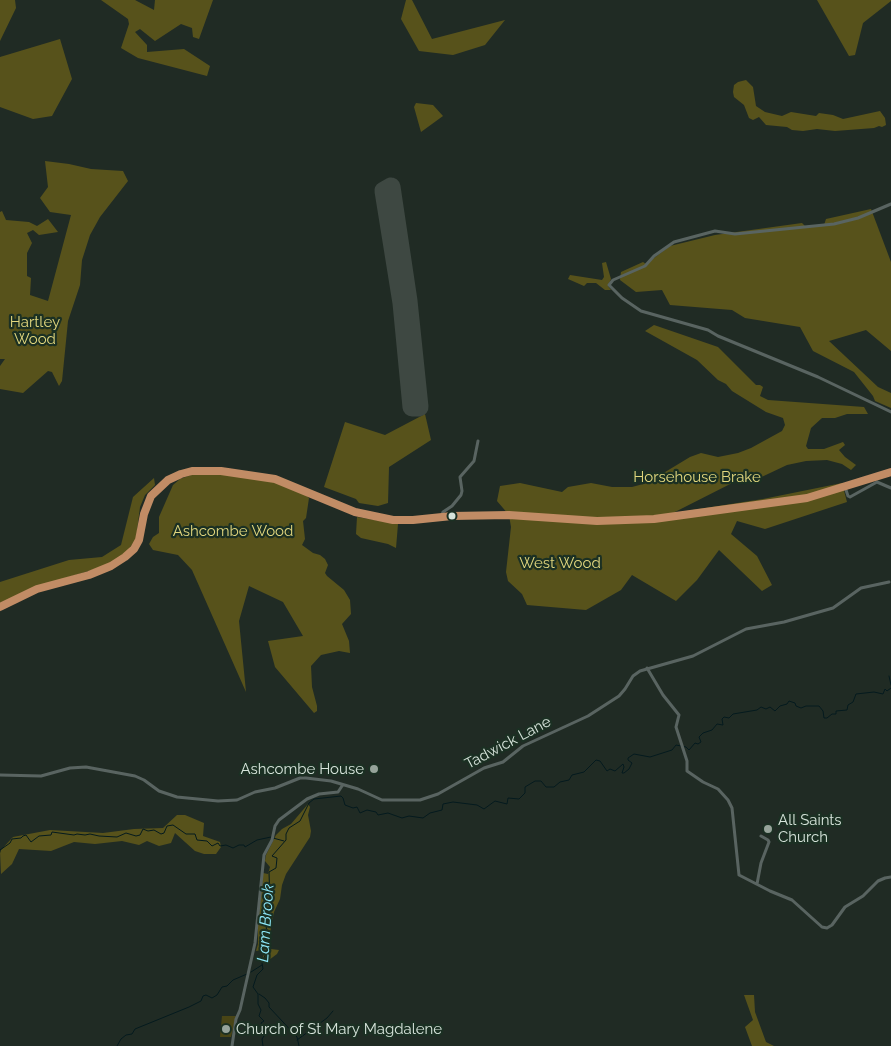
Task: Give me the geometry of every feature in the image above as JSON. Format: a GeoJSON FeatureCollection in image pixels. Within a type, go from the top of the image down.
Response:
{"type":"FeatureCollection","features":[{"type":"Feature","properties":{"kind":"highway"},"geometry":{"type":"LineString","coordinates":[[0,607],[36,589],[96,572],[125,557],[139,540],[146,507],[151,496],[168,480],[192,471],[221,471],[275,479],[298,487],[344,508],[369,516],[401,520],[509,515],[597,521],[654,519],[807,498],[891,472]]}},
{"type":"Feature","properties":{"kind":"street"},"geometry":{"type":"LineString","coordinates":[[891,204],[858,218],[834,224],[735,234],[715,230],[674,242],[654,256],[645,266],[613,280],[609,285],[622,298],[641,311],[702,328],[818,377],[891,412]]}},
{"type":"Feature","properties":{"kind":"street"},"geometry":{"type":"LineString","coordinates":[[441,517],[461,495],[460,477],[474,462],[478,441]]}},
{"type":"Feature","properties":{"kind":"street"},"geometry":{"type":"LineString","coordinates":[[846,487],[850,497],[878,482],[891,488]]}},
{"type":"Feature","properties":{"kind":"street","name":"Tadwick Lane"},"geometry":{"type":"LineString","coordinates":[[0,775],[41,776],[70,768],[86,767],[135,776],[159,791],[177,797],[218,801],[237,800],[255,792],[275,788],[300,778],[331,782],[358,789],[382,800],[413,801],[427,798],[484,768],[503,762],[523,746],[588,716],[615,699],[625,689],[635,674],[647,668],[693,656],[746,630],[784,622],[833,608],[861,588],[890,582]]}},
{"type":"Feature","properties":{"kind":"street"},"geometry":{"type":"LineString","coordinates":[[647,668],[663,695],[679,715],[676,727],[689,772],[715,787],[728,800],[732,808],[738,874],[792,900],[822,927],[827,928],[832,925],[845,908],[864,896],[878,881],[891,877]]}},
{"type":"Feature","properties":{"kind":"street"},"geometry":{"type":"LineString","coordinates":[[232,1046],[236,1020],[255,943],[264,855],[272,840],[275,826],[279,820],[307,798],[319,794],[338,792],[342,786]]}},
{"type":"Feature","properties":{"kind":"street"},"geometry":{"type":"LineString","coordinates":[[757,884],[761,863],[769,842],[761,836]]}},
{"type":"Feature","properties":{"kind":"shaded area"},"geometry":{"type":"Polygon","coordinates":[[[222,1016],[236,1016],[231,1037],[220,1037],[222,1016]]]}},
{"type":"Feature","properties":{"kind":"green space"},"geometry":{"type":"Polygon","coordinates":[[[0,0],[15,0],[16,8],[0,41],[0,0]]]}},
{"type":"Feature","properties":{"kind":"green space"},"geometry":{"type":"Polygon","coordinates":[[[101,0],[135,0],[154,10],[155,0],[213,0],[199,39],[193,37],[192,28],[181,24],[155,41],[140,29],[135,32],[147,45],[147,52],[184,49],[210,66],[207,76],[138,58],[121,48],[129,24],[128,19],[101,0]]]}},
{"type":"Feature","properties":{"kind":"green space"},"geometry":{"type":"Polygon","coordinates":[[[406,0],[412,0],[432,39],[505,20],[485,45],[453,55],[419,51],[401,19],[406,0]]]}},
{"type":"Feature","properties":{"kind":"green space"},"geometry":{"type":"Polygon","coordinates":[[[817,0],[891,1],[863,23],[855,55],[849,56],[817,0]]]}},
{"type":"Feature","properties":{"kind":"green space"},"geometry":{"type":"Polygon","coordinates":[[[60,39],[72,79],[52,116],[33,119],[0,107],[0,57],[60,39]]]}},
{"type":"Feature","properties":{"kind":"green space"},"geometry":{"type":"Polygon","coordinates":[[[746,80],[753,87],[756,106],[765,112],[782,116],[791,112],[816,116],[819,113],[843,119],[880,111],[885,118],[886,125],[874,128],[835,131],[817,129],[803,131],[766,125],[759,117],[753,120],[749,118],[744,105],[734,97],[734,85],[746,80]]]}},
{"type":"Feature","properties":{"kind":"green space"},"geometry":{"type":"Polygon","coordinates":[[[416,103],[433,105],[443,116],[421,132],[414,107],[416,103]]]}},
{"type":"Feature","properties":{"kind":"green space","name":"Hartley Wood"},"geometry":{"type":"Polygon","coordinates":[[[45,161],[91,169],[123,171],[128,181],[100,217],[90,235],[82,260],[80,285],[68,321],[62,381],[59,386],[52,372],[48,371],[23,393],[0,389],[0,366],[5,359],[0,359],[0,212],[2,211],[6,220],[29,222],[37,226],[48,219],[58,232],[39,235],[33,230],[27,233],[32,243],[27,253],[27,276],[31,278],[30,295],[48,301],[71,215],[50,212],[40,198],[48,187],[45,161]]]}},
{"type":"Feature","properties":{"kind":"green space"},"geometry":{"type":"Polygon","coordinates":[[[871,209],[891,262],[891,351],[866,330],[829,341],[878,387],[891,393],[891,408],[875,401],[854,372],[813,351],[800,327],[745,318],[732,310],[670,305],[662,290],[636,292],[620,280],[621,272],[643,262],[646,264],[670,246],[715,235],[802,223],[806,227],[824,225],[826,219],[871,209]]]}},
{"type":"Feature","properties":{"kind":"green space"},"geometry":{"type":"Polygon","coordinates":[[[606,262],[611,279],[608,286],[611,290],[605,290],[596,283],[587,283],[584,286],[568,279],[570,275],[602,280],[604,277],[602,263],[606,262]]]}},
{"type":"Feature","properties":{"kind":"green space"},"geometry":{"type":"Polygon","coordinates":[[[654,325],[718,347],[756,385],[763,387],[760,396],[768,400],[864,407],[868,414],[847,414],[835,418],[822,418],[811,428],[806,446],[808,449],[824,449],[843,442],[845,445],[839,450],[856,465],[851,470],[842,464],[827,460],[806,461],[787,465],[751,482],[740,479],[673,513],[763,499],[842,483],[847,502],[765,529],[737,521],[731,534],[757,556],[772,585],[762,591],[719,550],[697,580],[676,601],[632,575],[621,590],[586,610],[527,605],[522,594],[508,581],[506,572],[511,527],[509,515],[497,501],[500,486],[520,483],[562,492],[568,487],[591,483],[612,487],[632,487],[647,483],[690,457],[701,453],[718,457],[751,448],[782,431],[785,425],[783,418],[766,412],[732,391],[697,360],[645,331],[654,325]]]}},
{"type":"Feature","properties":{"kind":"green space"},"geometry":{"type":"Polygon","coordinates":[[[425,414],[431,440],[389,467],[388,503],[378,506],[359,503],[356,499],[324,487],[345,422],[385,435],[425,414]]]}},
{"type":"Feature","properties":{"kind":"green space","name":"Ashcombe Wood"},"geometry":{"type":"Polygon","coordinates":[[[233,474],[260,478],[283,484],[303,493],[309,498],[306,518],[303,521],[305,539],[302,545],[325,559],[328,565],[325,573],[344,590],[350,600],[351,614],[342,624],[349,641],[350,653],[339,651],[321,655],[311,666],[312,687],[317,706],[317,711],[314,713],[275,667],[268,641],[303,636],[283,602],[249,586],[239,621],[246,692],[192,570],[178,555],[153,550],[149,544],[153,537],[159,533],[159,517],[173,485],[180,479],[191,475],[233,474]]]}},
{"type":"Feature","properties":{"kind":"green space"},"geometry":{"type":"Polygon","coordinates":[[[154,478],[155,485],[145,495],[140,507],[136,539],[126,553],[105,566],[39,586],[0,603],[0,582],[69,560],[102,557],[121,545],[133,497],[154,478]]]}},
{"type":"Feature","properties":{"kind":"green space"},"geometry":{"type":"Polygon","coordinates":[[[357,517],[398,524],[396,548],[388,544],[361,538],[356,534],[357,517]]]}},
{"type":"Feature","properties":{"kind":"green space"},"geometry":{"type":"Polygon","coordinates":[[[308,804],[310,807],[308,815],[311,831],[310,837],[286,874],[267,943],[267,946],[271,949],[279,950],[277,954],[264,963],[262,961],[264,953],[261,950],[256,951],[263,873],[268,874],[270,867],[265,861],[266,855],[276,835],[291,824],[308,804]]]}},
{"type":"Feature","properties":{"kind":"green space"},"geometry":{"type":"Polygon","coordinates":[[[177,815],[185,815],[204,823],[203,836],[220,842],[221,847],[216,854],[204,854],[195,851],[175,833],[171,843],[159,846],[147,841],[139,845],[122,841],[95,844],[74,842],[51,851],[19,849],[12,864],[1,874],[0,851],[13,837],[50,830],[103,833],[163,828],[177,815]]]}},
{"type":"Feature","properties":{"kind":"green space"},"geometry":{"type":"Polygon","coordinates":[[[744,995],[754,995],[755,1012],[766,1042],[774,1046],[752,1046],[745,1027],[753,1020],[744,995]]]}},
{"type":"Feature","properties":{"kind":"waterway"},"geometry":{"type":"LineString","coordinates":[[889,676],[891,685]]}},
{"type":"Feature","properties":{"kind":"waterway","name":"Lam Brook"},"geometry":{"type":"LineString","coordinates":[[263,1046],[264,1029],[261,1023],[264,1021],[259,1016],[261,1010],[258,1004],[258,994],[253,987],[257,975],[263,969],[262,963],[268,948],[264,944],[268,931],[266,928],[269,922],[269,915],[266,911],[270,906],[269,872],[276,868],[277,858],[272,856],[286,840],[289,828],[300,821],[309,803],[314,799],[341,796],[345,805],[353,808],[357,807],[360,813],[367,810],[376,812],[378,815],[388,813],[402,818],[409,816],[423,818],[430,813],[442,810],[443,804],[453,802],[477,805],[484,809],[495,801],[507,804],[508,798],[519,799],[525,793],[525,787],[535,781],[541,781],[546,787],[554,787],[560,782],[569,780],[572,775],[584,772],[596,760],[600,761],[607,771],[610,769],[615,771],[623,764],[622,773],[624,773],[632,763],[628,758],[634,754],[650,757],[672,750],[676,745],[686,747],[689,750],[695,743],[701,742],[699,737],[703,733],[712,730],[717,724],[723,725],[722,719],[724,717],[729,718],[733,714],[757,710],[761,707],[766,709],[770,707],[775,711],[789,701],[801,708],[819,706],[823,711],[824,718],[827,718],[832,714],[836,714],[836,711],[847,710],[848,705],[853,702],[856,694],[874,692],[883,694],[885,689],[887,691],[891,688]]}},
{"type":"Feature","properties":{"kind":"waterway"},"geometry":{"type":"LineString","coordinates":[[0,852],[12,839],[21,838],[26,835],[31,842],[39,836],[51,835],[52,832],[117,837],[126,833],[136,836],[140,835],[143,829],[148,831],[154,830],[161,834],[164,833],[167,826],[173,825],[186,834],[195,834],[197,840],[207,841],[212,846],[218,843],[220,846],[226,845],[233,848],[239,845],[244,845],[245,847],[257,840],[271,837]]}},
{"type":"Feature","properties":{"kind":"waterway"},"geometry":{"type":"LineString","coordinates":[[273,838],[284,841]]}},
{"type":"Feature","properties":{"kind":"waterway"},"geometry":{"type":"LineString","coordinates":[[251,972],[262,965]]}},
{"type":"Feature","properties":{"kind":"waterway"},"geometry":{"type":"LineString","coordinates":[[117,1046],[121,1039],[126,1035],[132,1034],[135,1029],[189,1007],[201,1001],[203,996],[206,995],[212,998],[217,995],[222,987],[247,974]]}},
{"type":"Feature","properties":{"kind":"waterway"},"geometry":{"type":"LineString","coordinates":[[259,994],[265,998],[269,1003],[269,1007],[297,1037],[299,1046]]}},
{"type":"Feature","properties":{"kind":"waterway"},"geometry":{"type":"LineString","coordinates":[[297,1040],[327,1018],[333,1011]]}},
{"type":"Feature","properties":{"kind":"runway"},"geometry":{"type":"LineString","coordinates":[[391,187],[408,301],[419,407],[412,407],[402,303],[384,191],[391,187]]}},
{"type":"Feature","properties":{"kind":"transit line"},"geometry":{"type":"LineString","coordinates":[[0,607],[37,589],[89,575],[111,566],[125,557],[134,549],[139,540],[144,514],[151,496],[168,480],[192,471],[221,471],[275,479],[355,512],[393,520],[509,515],[597,521],[654,519],[807,498],[891,472]]}},
{"type":"Feature","properties":{"kind":"place","name":"Ashcombe House"},"geometry":{"type":"Point","coordinates":[374,769]}},
{"type":"Feature","properties":{"kind":"place","name":"All Saints Church"},"geometry":{"type":"Point","coordinates":[768,829]}},
{"type":"Feature","properties":{"kind":"place","name":"Church of St Mary Magdalene"},"geometry":{"type":"Point","coordinates":[226,1029]}},
{"type":"Feature","properties":{"kind":"park label","name":"Horsehouse Brake"},"geometry":{"type":"Point","coordinates":[697,477]}},
{"type":"Feature","properties":{"kind":"park label","name":"West Wood"},"geometry":{"type":"Point","coordinates":[560,563]}}]}
